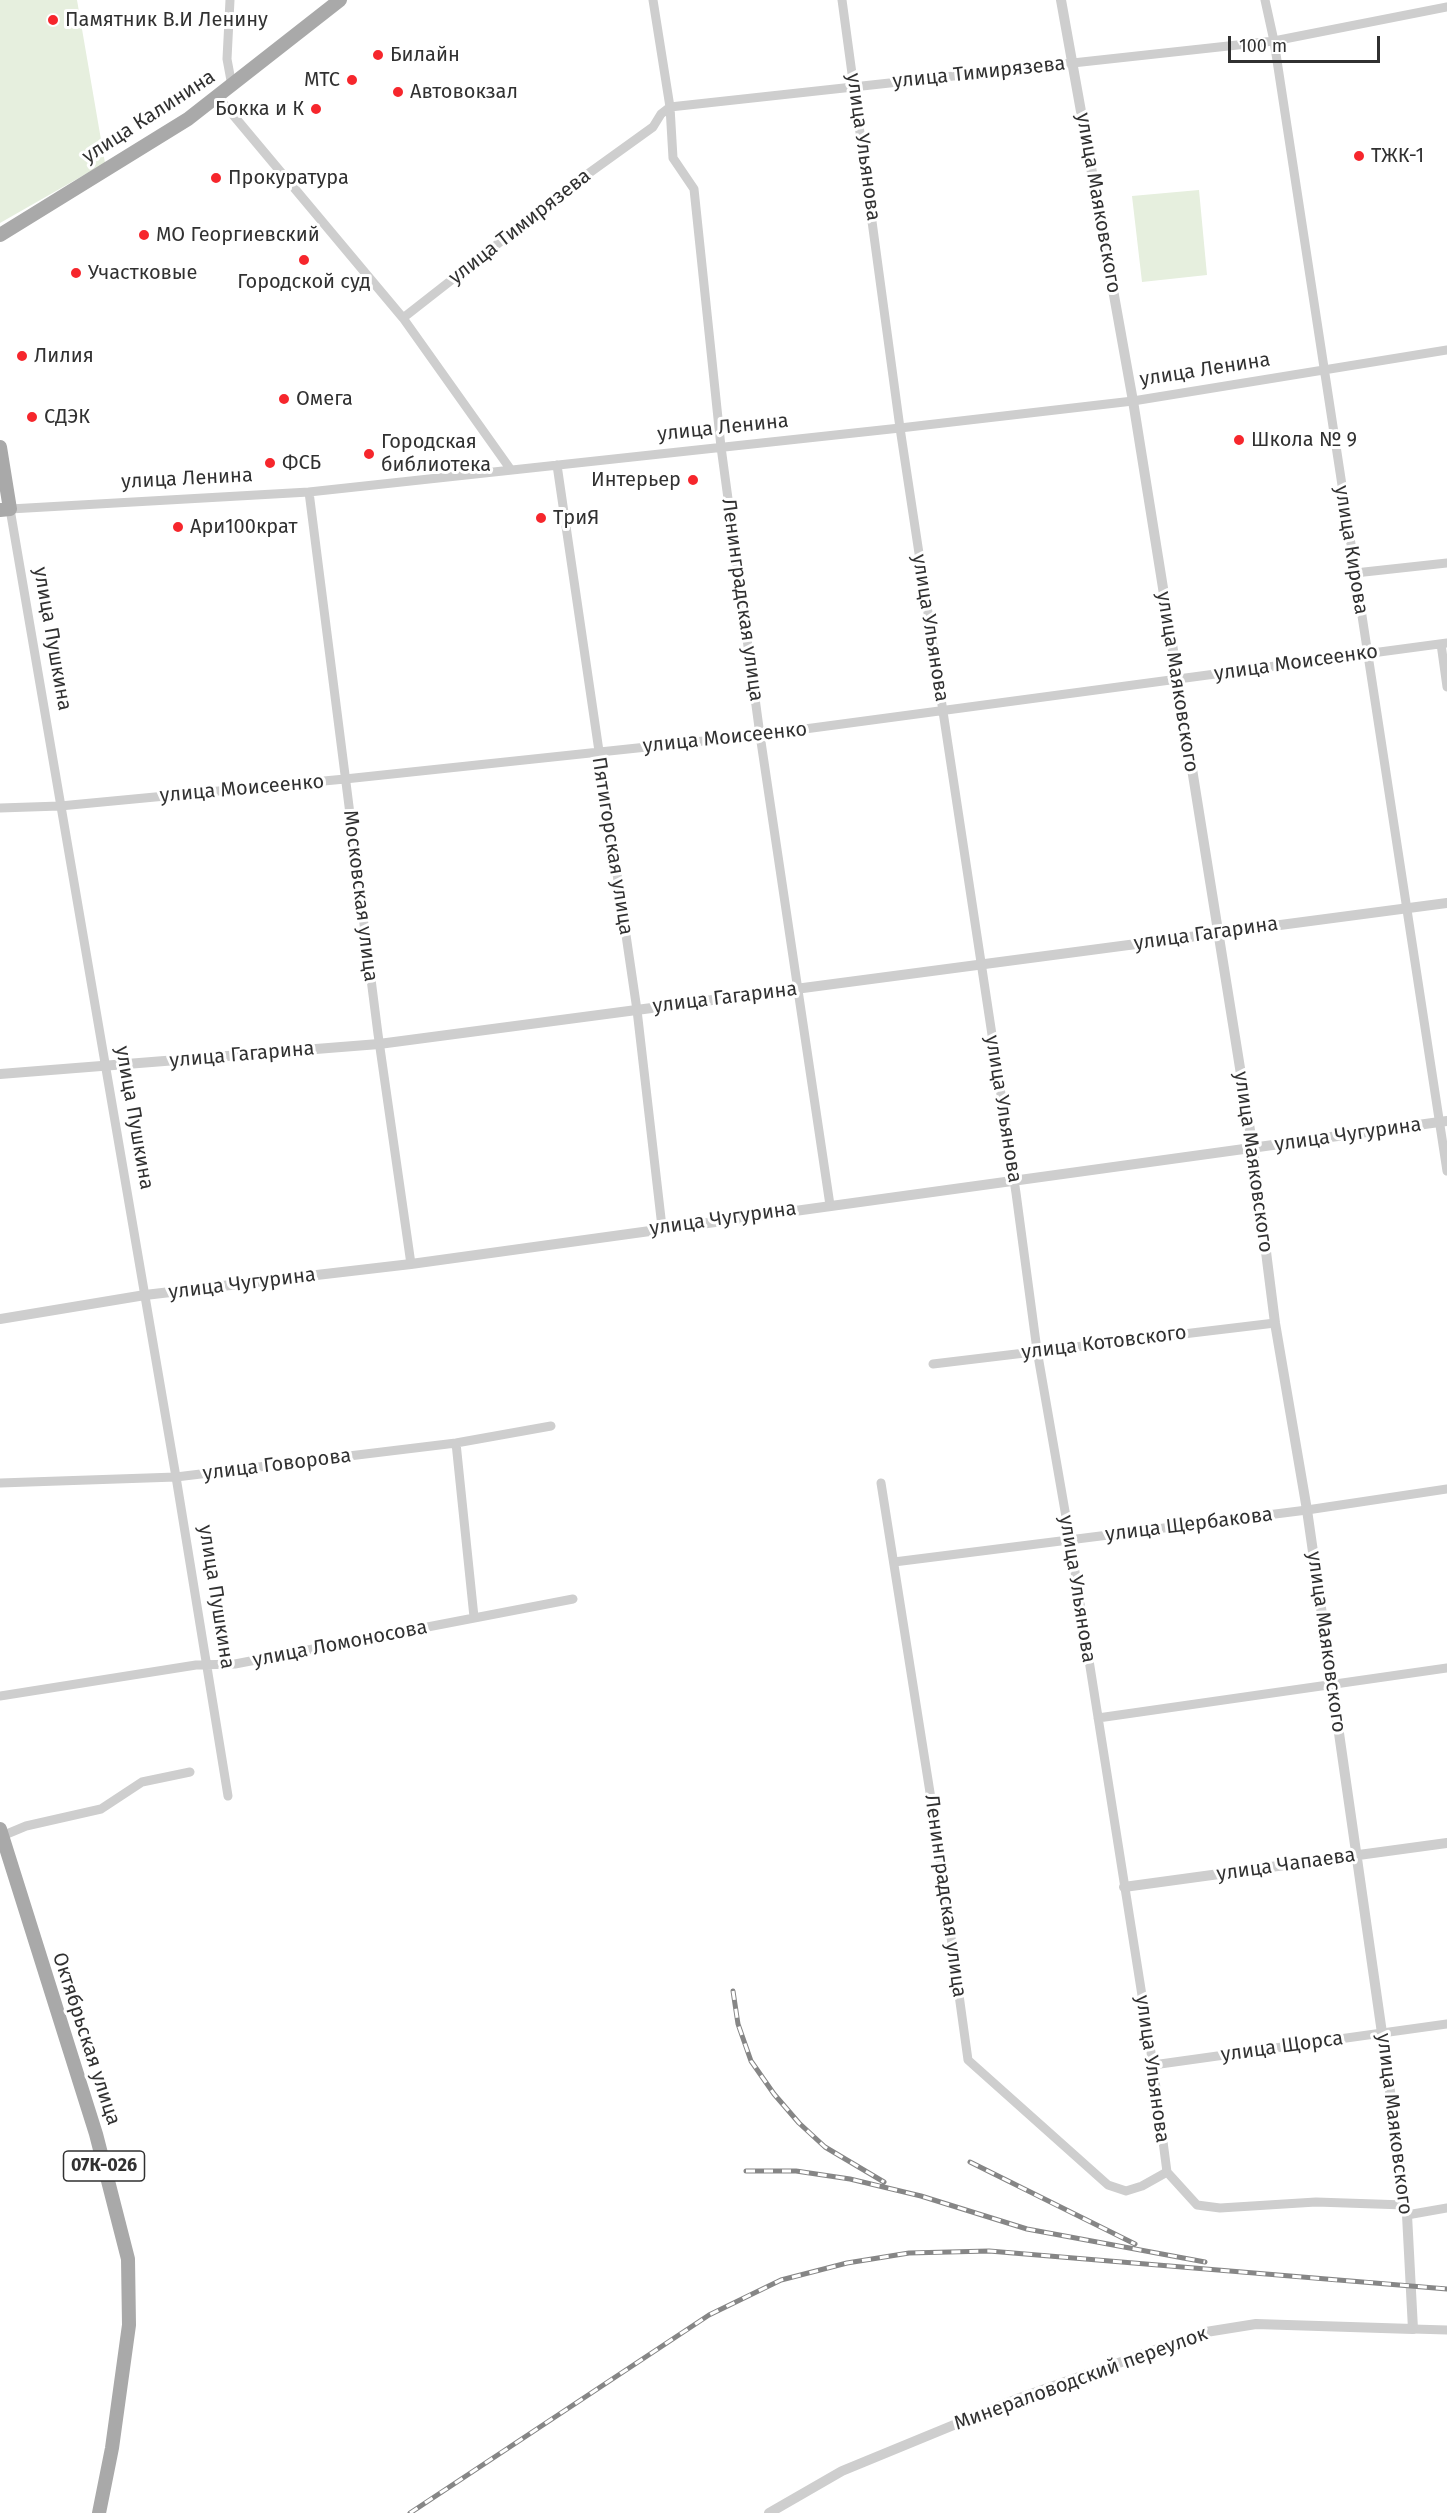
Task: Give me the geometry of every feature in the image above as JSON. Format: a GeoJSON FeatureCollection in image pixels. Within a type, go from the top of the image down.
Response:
{"type":"FeatureCollection","features":[{"type":"Feature","properties":{"kind":"main road","name":"улица Калинина"},"geometry":{"type":"LineString","coordinates":[[0,235],[188,119],[340,0]]}},
{"type":"Feature","properties":{"kind":"main road","name":"улица Пушкина"},"geometry":{"type":"LineString","coordinates":[[0,447],[5,510]]}},
{"type":"Feature","properties":{"kind":"main road","name":"Октябрьская улица"},"geometry":{"type":"LineString","coordinates":[[2,1839],[96,2134],[129,2259],[129,2325],[112,2448],[99,2513]]}},
{"type":"Feature","properties":{"kind":"street"},"geometry":{"type":"LineString","coordinates":[[230,0],[227,59],[232,86]]}},
{"type":"Feature","properties":{"kind":"street","name":"Ленинградская улица"},"geometry":{"type":"LineString","coordinates":[[653,0],[670,107],[673,158],[694,189],[721,447],[796,989],[830,1205]]}},
{"type":"Feature","properties":{"kind":"street","name":"улица Ульянова"},"geometry":{"type":"LineString","coordinates":[[842,0],[900,428],[1014,1182],[1036,1350],[1070,1540],[1153,2065],[1167,2172]]}},
{"type":"Feature","properties":{"kind":"street","name":"улица Маяковского"},"geometry":{"type":"LineString","coordinates":[[1061,0],[1133,401],[1253,1149],[1275,1323],[1307,1510],[1382,2033],[1406,2210],[1413,2329]]}},
{"type":"Feature","properties":{"kind":"street","name":"улица Кирова"},"geometry":{"type":"LineString","coordinates":[[1265,0],[1274,41],[1406,908],[1443,1121],[1447,1171]]}},
{"type":"Feature","properties":{"kind":"street","name":"улица Тимирязева"},"geometry":{"type":"LineString","coordinates":[[402,318],[578,181],[653,127],[661,114],[670,107],[1274,41],[1447,7]]}},
{"type":"Feature","properties":{"kind":"street"},"geometry":{"type":"LineString","coordinates":[[218,97],[402,318],[511,470]]}},
{"type":"Feature","properties":{"kind":"street","name":"улица Ленина"},"geometry":{"type":"LineString","coordinates":[[5,510],[309,492],[900,428],[1133,401],[1447,350]]}},
{"type":"Feature","properties":{"kind":"street","name":"Пятигорская улица"},"geometry":{"type":"LineString","coordinates":[[557,465],[637,1010],[662,1227]]}},
{"type":"Feature","properties":{"kind":"street","name":"Московская улица"},"geometry":{"type":"LineString","coordinates":[[309,492],[379,1044],[411,1264]]}},
{"type":"Feature","properties":{"kind":"street","name":"улица Пушкина"},"geometry":{"type":"LineString","coordinates":[[5,510],[60,806],[145,1295],[228,1796]]}},
{"type":"Feature","properties":{"kind":"street"},"geometry":{"type":"LineString","coordinates":[[1355,573],[1447,564]]}},
{"type":"Feature","properties":{"kind":"street"},"geometry":{"type":"LineString","coordinates":[[1444,644],[1447,687]]}},
{"type":"Feature","properties":{"kind":"street","name":"улица Моисеенко"},"geometry":{"type":"LineString","coordinates":[[0,808],[60,806],[345,779],[760,735],[1444,644]]}},
{"type":"Feature","properties":{"kind":"street","name":"улица Гагарина"},"geometry":{"type":"LineString","coordinates":[[0,1074],[379,1044],[1447,903]]}},
{"type":"Feature","properties":{"kind":"street","name":"улица Чугурина"},"geometry":{"type":"LineString","coordinates":[[0,1319],[145,1295],[411,1264],[662,1227],[1014,1182],[1443,1121]]}},
{"type":"Feature","properties":{"kind":"street","name":"улица Котовского"},"geometry":{"type":"LineString","coordinates":[[933,1364],[1275,1323]]}},
{"type":"Feature","properties":{"kind":"street","name":"улица Говорова"},"geometry":{"type":"LineString","coordinates":[[0,1483],[176,1477],[456,1443],[551,1426]]}},
{"type":"Feature","properties":{"kind":"street"},"geometry":{"type":"LineString","coordinates":[[456,1443],[474,1617]]}},
{"type":"Feature","properties":{"kind":"street","name":"Ленинградская улица"},"geometry":{"type":"LineString","coordinates":[[881,1483],[938,1843],[968,2061],[1108,2185],[1126,2191],[1142,2186],[1167,2172]]}},
{"type":"Feature","properties":{"kind":"street","name":"улица Щербакова"},"geometry":{"type":"LineString","coordinates":[[894,1562],[1307,1510],[1447,1489]]}},
{"type":"Feature","properties":{"kind":"street","name":"улица Ломоносова"},"geometry":{"type":"LineString","coordinates":[[0,1695],[235,1664],[573,1599]]}},
{"type":"Feature","properties":{"kind":"street"},"geometry":{"type":"LineString","coordinates":[[1098,1718],[1447,1668]]}},
{"type":"Feature","properties":{"kind":"street"},"geometry":{"type":"LineString","coordinates":[[2,1839],[26,1826],[101,1809],[142,1782],[190,1772]]}},
{"type":"Feature","properties":{"kind":"street","name":"улица Чапаева"},"geometry":{"type":"LineString","coordinates":[[1124,1887],[1447,1843]]}},
{"type":"Feature","properties":{"kind":"street","name":"улица Щорса"},"geometry":{"type":"LineString","coordinates":[[1153,2065],[1447,2024]]}},
{"type":"Feature","properties":{"kind":"street"},"geometry":{"type":"LineString","coordinates":[[1167,2172],[1197,2205],[1220,2208],[1316,2202],[1406,2210],[1447,2208]]}},
{"type":"Feature","properties":{"kind":"street","name":"Минераловодский переулок"},"geometry":{"type":"LineString","coordinates":[[769,2513],[842,2471],[1017,2399],[1206,2332],[1256,2324],[1413,2329]]}},
{"type":"Feature","properties":{"kind":"street"},"geometry":{"type":"LineString","coordinates":[[1413,2329],[1447,2330]]}},
{"type":"Feature","properties":{"kind":"green space"},"geometry":{"type":"Polygon","coordinates":[[[0,0],[77,0],[105,163],[0,223],[0,0]]]}},
{"type":"Feature","properties":{"kind":"green space"},"geometry":{"type":"Polygon","coordinates":[[[1199,190],[1207,275],[1142,282],[1132,196],[1199,190]]]}},
{"type":"Feature","properties":{"kind":"railway"},"geometry":{"type":"LineString","coordinates":[[733,1991],[738,2024],[751,2061],[774,2094],[799,2123],[825,2147],[884,2182]]}},
{"type":"Feature","properties":{"kind":"railway"},"geometry":{"type":"LineString","coordinates":[[970,2162],[1135,2244]]}},
{"type":"Feature","properties":{"kind":"railway"},"geometry":{"type":"LineString","coordinates":[[746,2171],[796,2171],[850,2179],[921,2196],[1027,2229],[1205,2262]]}},
{"type":"Feature","properties":{"kind":"railway"},"geometry":{"type":"LineString","coordinates":[[410,2513],[709,2315],[781,2280],[847,2263],[909,2253],[989,2251],[1447,2289]]}},
{"type":"Feature","properties":{"kind":"place","name":"Памятник В.И Ленину"},"geometry":{"type":"Point","coordinates":[53,20]}},
{"type":"Feature","properties":{"kind":"place","name":"Билайн"},"geometry":{"type":"Point","coordinates":[378,55]}},
{"type":"Feature","properties":{"kind":"place","name":"МТС"},"geometry":{"type":"Point","coordinates":[352,80]}},
{"type":"Feature","properties":{"kind":"place","name":"Автовокзал"},"geometry":{"type":"Point","coordinates":[398,92]}},
{"type":"Feature","properties":{"kind":"place","name":"Бокка и К"},"geometry":{"type":"Point","coordinates":[316,109]}},
{"type":"Feature","properties":{"kind":"place","name":"ТЖК-1"},"geometry":{"type":"Point","coordinates":[1359,156]}},
{"type":"Feature","properties":{"kind":"place","name":"Прокуратура"},"geometry":{"type":"Point","coordinates":[216,178]}},
{"type":"Feature","properties":{"kind":"place","name":"МО Георгиевский"},"geometry":{"type":"Point","coordinates":[144,235]}},
{"type":"Feature","properties":{"kind":"place","name":"Городской суд"},"geometry":{"type":"Point","coordinates":[304,260]}},
{"type":"Feature","properties":{"kind":"place","name":"Участковые"},"geometry":{"type":"Point","coordinates":[76,273]}},
{"type":"Feature","properties":{"kind":"place","name":"Лилия"},"geometry":{"type":"Point","coordinates":[22,356]}},
{"type":"Feature","properties":{"kind":"place","name":"Омега"},"geometry":{"type":"Point","coordinates":[284,399]}},
{"type":"Feature","properties":{"kind":"place","name":"СДЭК"},"geometry":{"type":"Point","coordinates":[32,417]}},
{"type":"Feature","properties":{"kind":"place","name":"Школа № 9"},"geometry":{"type":"Point","coordinates":[1239,440]}},
{"type":"Feature","properties":{"kind":"place","name":"Городская библиотека"},"geometry":{"type":"Point","coordinates":[369,454]}},
{"type":"Feature","properties":{"kind":"place","name":"ФСБ"},"geometry":{"type":"Point","coordinates":[270,463]}},
{"type":"Feature","properties":{"kind":"place","name":"Интерьер"},"geometry":{"type":"Point","coordinates":[693,480]}},
{"type":"Feature","properties":{"kind":"place","name":"ТриЯ"},"geometry":{"type":"Point","coordinates":[541,518]}},
{"type":"Feature","properties":{"kind":"place","name":"Ари100крат"},"geometry":{"type":"Point","coordinates":[178,527]}}]}
